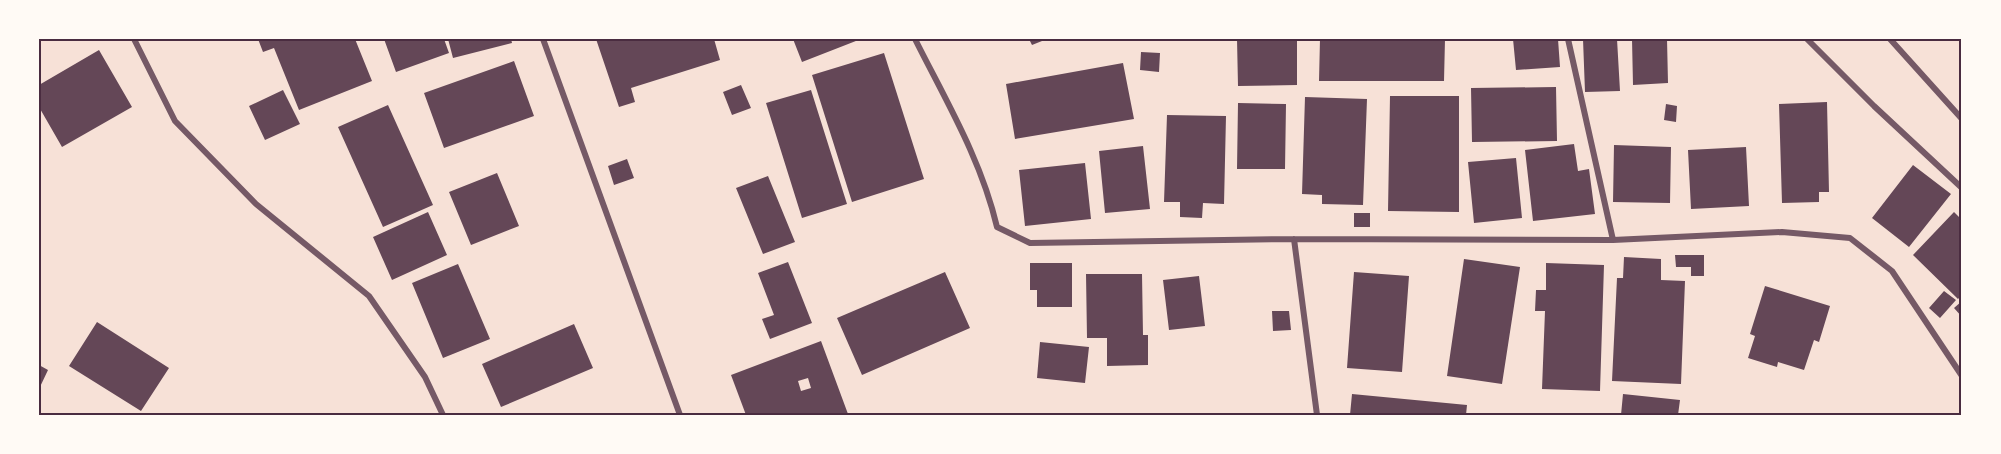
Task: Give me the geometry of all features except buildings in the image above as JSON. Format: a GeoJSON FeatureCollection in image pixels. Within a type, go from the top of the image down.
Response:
{"type":"FeatureCollection","features":[{"type":"Feature","properties":{"kind":"street"},"geometry":{"type":"LineString","coordinates":[[134,39],[175,121],[256,204],[369,296],[425,377],[443,415]]}},
{"type":"Feature","properties":{"kind":"street"},"geometry":{"type":"LineString","coordinates":[[543,39],[680,415]]}},
{"type":"Feature","properties":{"kind":"street"},"geometry":{"type":"LineString","coordinates":[[915,39],[971,148],[988,188],[997,227],[1030,243],[1294,239],[1612,240],[1782,232],[1850,238],[1892,271],[1962,376]]}},
{"type":"Feature","properties":{"kind":"street"},"geometry":{"type":"LineString","coordinates":[[1568,39],[1612,240]]}},
{"type":"Feature","properties":{"kind":"street"},"geometry":{"type":"LineString","coordinates":[[1808,39],[1874,106],[1962,188]]}},
{"type":"Feature","properties":{"kind":"street"},"geometry":{"type":"LineString","coordinates":[[1890,39],[1962,119]]}},
{"type":"Feature","properties":{"kind":"street"},"geometry":{"type":"LineString","coordinates":[[1294,239],[1317,415]]}}]}
